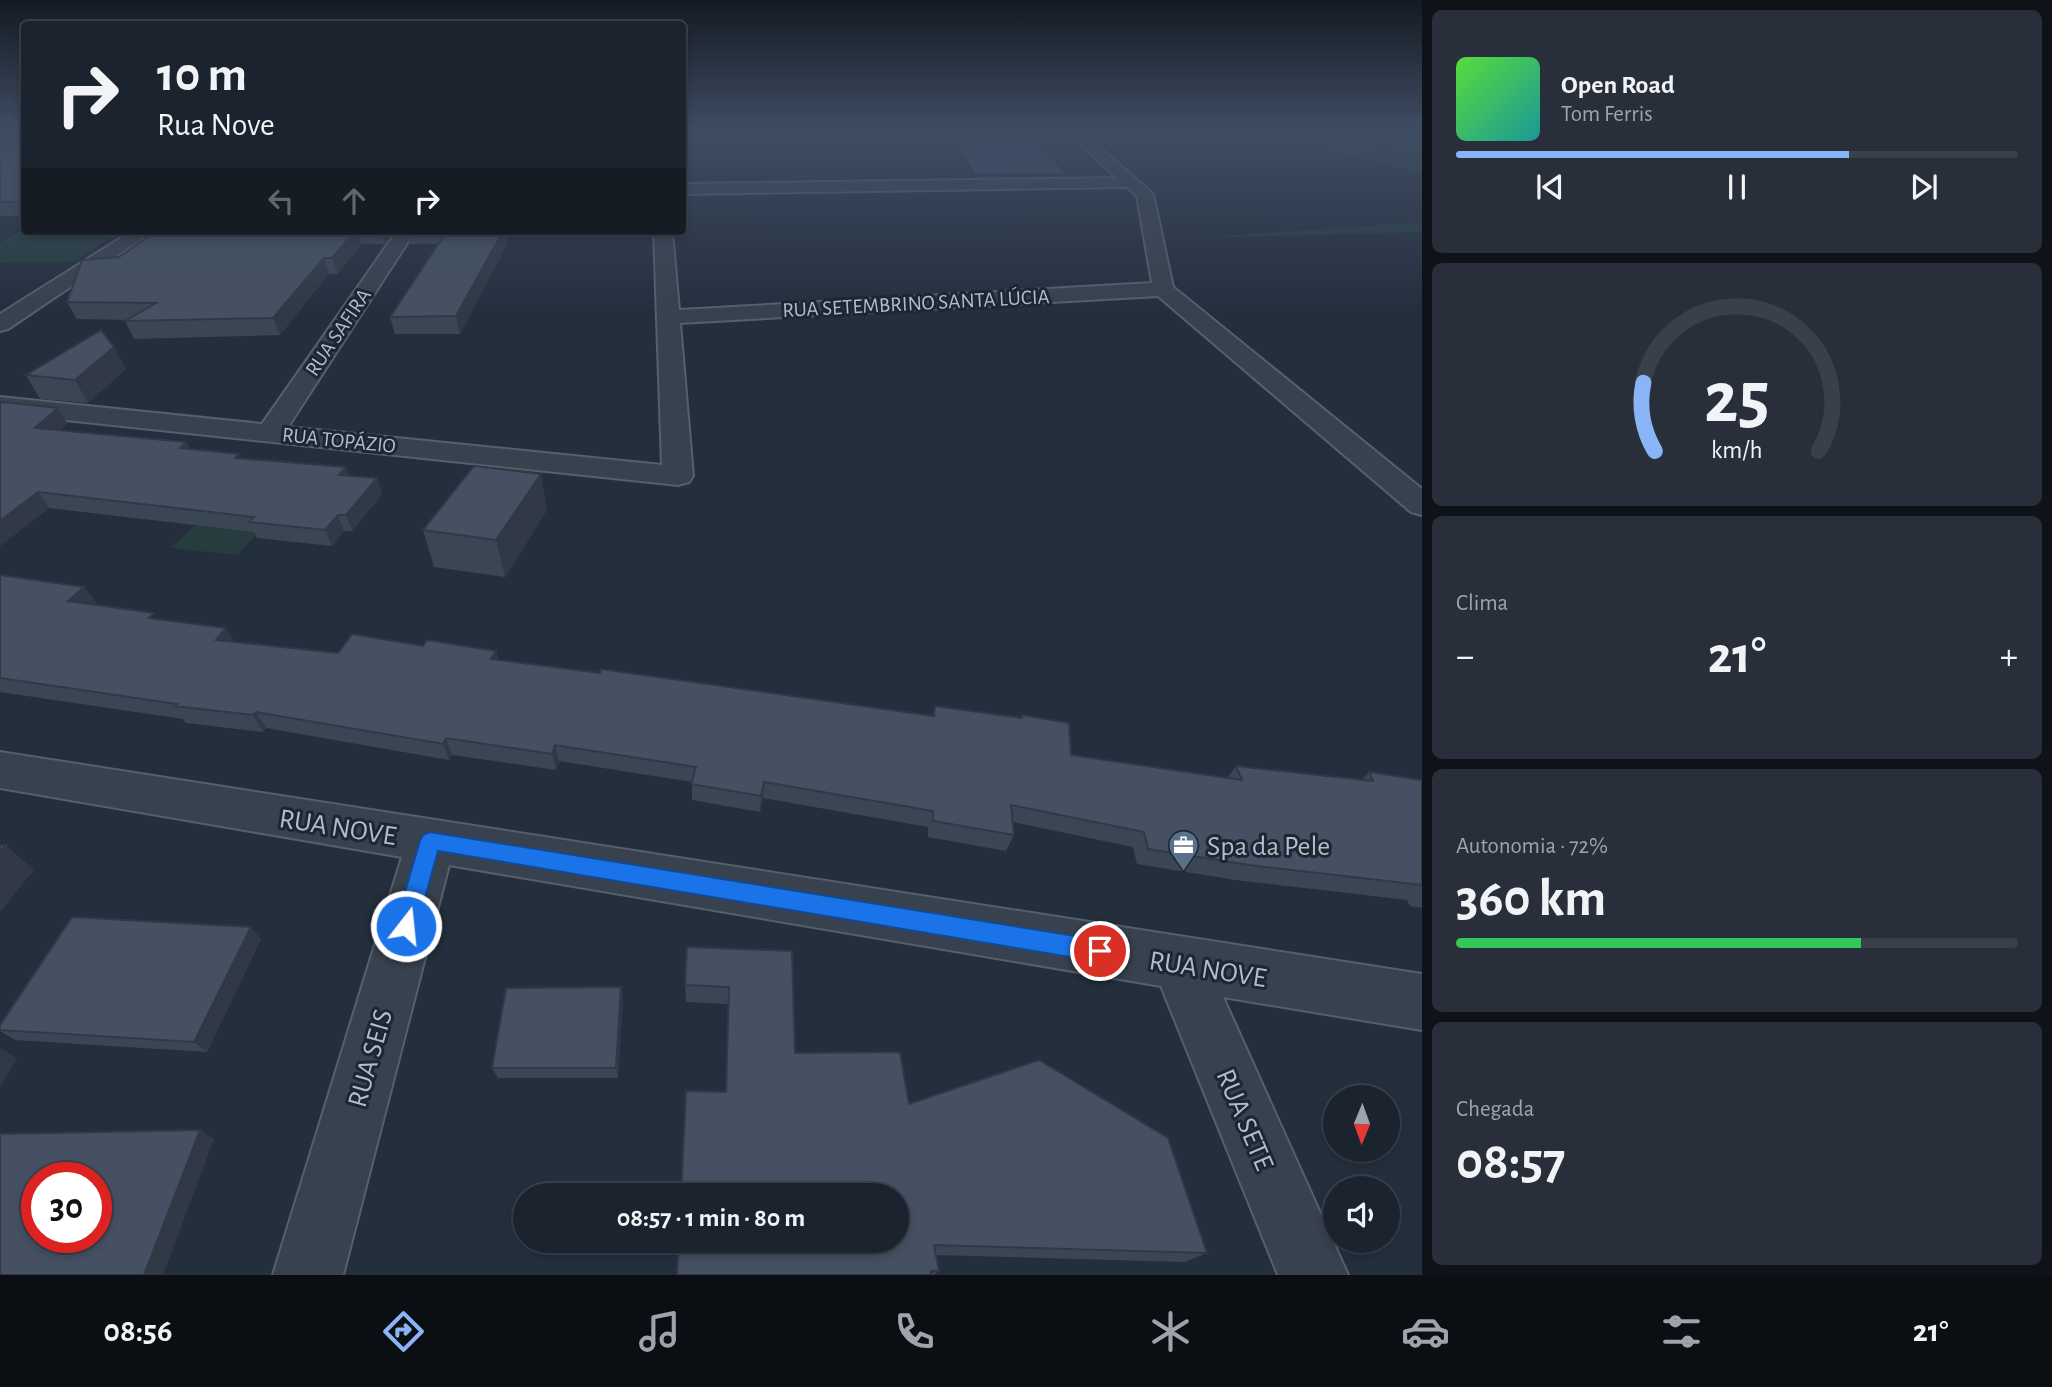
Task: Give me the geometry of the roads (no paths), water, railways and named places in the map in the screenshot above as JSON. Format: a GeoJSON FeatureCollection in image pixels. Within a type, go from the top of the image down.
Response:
{"type":"FeatureCollection","features":[{"type":"Feature","properties":{"kind":"street"},"geometry":{"type":"LineString","coordinates":[[1141,190],[1145,194],[1163,289],[1422,505]]}},
{"type":"Feature","properties":{"kind":"street"},"geometry":{"type":"LineString","coordinates":[[0,324],[138,235]]}},
{"type":"Feature","properties":{"kind":"street","name":"RUA SAFIRA"},"geometry":{"type":"LineString","coordinates":[[270,432],[404,235]]}},
{"type":"Feature","properties":{"kind":"street"},"geometry":{"type":"LineString","coordinates":[[663,235],[668,317]]}},
{"type":"Feature","properties":{"kind":"street","name":"RUA SETEMBRINO SANTA LÚCIA"},"geometry":{"type":"LineString","coordinates":[[668,317],[1163,289]]}},
{"type":"Feature","properties":{"kind":"street","name":"RUA TOPÁZIO"},"geometry":{"type":"LineString","coordinates":[[0,405],[678,476],[668,317]]}},
{"type":"Feature","properties":{"kind":"street","name":"RUA NOVE"},"geometry":{"type":"LineString","coordinates":[[0,770],[1422,1002]]}},
{"type":"Feature","properties":{"kind":"street","name":"RUA SEIS"},"geometry":{"type":"LineString","coordinates":[[308,1275],[430,841]]}},
{"type":"Feature","properties":{"kind":"street","name":"RUA SETE"},"geometry":{"type":"LineString","coordinates":[[1180,964],[1313,1275]]}},
{"type":"Feature","properties":{"kind":"place","name":"Spa da Pele"},"geometry":{"type":"Point","coordinates":[1184,872]}}]}
